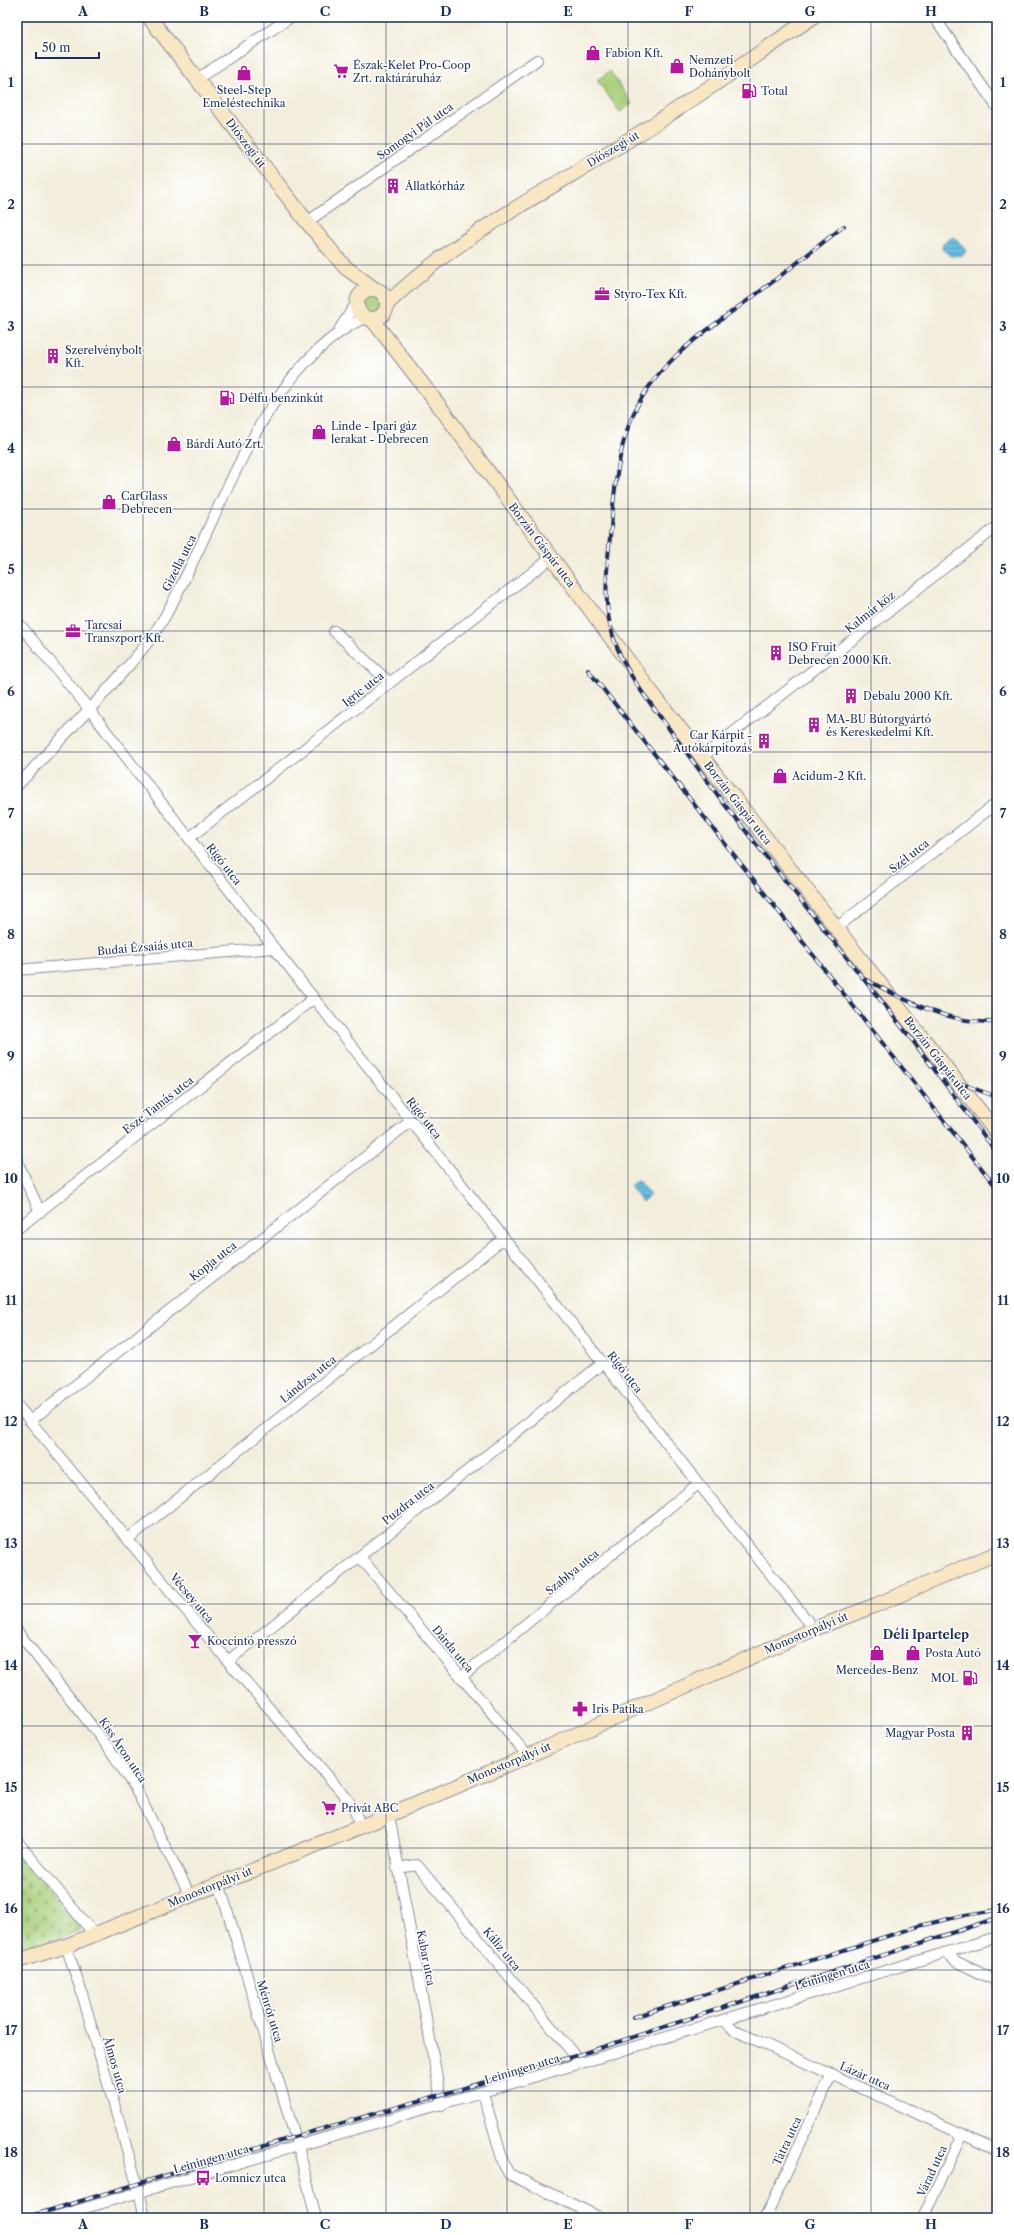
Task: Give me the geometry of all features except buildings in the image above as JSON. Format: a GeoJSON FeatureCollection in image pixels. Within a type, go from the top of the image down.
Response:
{"type":"FeatureCollection","features":[{"type":"Feature","properties":{"kind":"street","name":"Diószegi út"},"geometry":{"type":"LineString","coordinates":[[149,17],[307,222],[345,267],[376,289],[412,280]]}},
{"type":"Feature","properties":{"kind":"street"},"geometry":{"type":"LineString","coordinates":[[197,79],[291,17]]}},
{"type":"Feature","properties":{"kind":"street","name":"Diószegi út"},"geometry":{"type":"LineString","coordinates":[[387,306],[412,280],[450,252],[574,172],[636,136],[814,17]]}},
{"type":"Feature","properties":{"kind":"street"},"geometry":{"type":"LineString","coordinates":[[934,17],[997,107]]}},
{"type":"Feature","properties":{"kind":"street","name":"Somogyi Pál utca"},"geometry":{"type":"LineString","coordinates":[[307,222],[537,60]]}},
{"type":"Feature","properties":{"kind":"street","name":"Diószegi út"},"geometry":{"type":"LineString","coordinates":[[345,267],[358,300]]}},
{"type":"Feature","properties":{"kind":"street"},"geometry":{"type":"LineString","coordinates":[[368,289],[376,289],[383,293],[387,306],[383,314],[369,318],[361,314],[358,300],[368,289]]}},
{"type":"Feature","properties":{"kind":"street","name":"Gizella utca"},"geometry":{"type":"LineString","coordinates":[[17,786],[129,666],[160,624],[194,562],[239,464],[275,400],[306,363],[336,333],[358,300]]}},
{"type":"Feature","properties":{"kind":"street","name":"Borzán Gáspár utca"},"geometry":{"type":"LineString","coordinates":[[387,306],[389,327],[428,392]]}},
{"type":"Feature","properties":{"kind":"street","name":"Gizella utca"},"geometry":{"type":"LineString","coordinates":[[336,333],[369,318]]}},
{"type":"Feature","properties":{"kind":"street","name":"Borzán Gáspár utca"},"geometry":{"type":"LineString","coordinates":[[369,318],[428,392],[702,757],[997,1133]]}},
{"type":"Feature","properties":{"kind":"street","name":"Kalmár köz"},"geometry":{"type":"LineString","coordinates":[[702,757],[994,529]]}},
{"type":"Feature","properties":{"kind":"street","name":"Igric utca"},"geometry":{"type":"LineString","coordinates":[[189,838],[552,558]]}},
{"type":"Feature","properties":{"kind":"street","name":"Rigó utca"},"geometry":{"type":"LineString","coordinates":[[17,621],[89,709],[274,948],[814,1629]]}},
{"type":"Feature","properties":{"kind":"street"},"geometry":{"type":"LineString","coordinates":[[334,631],[390,683]]}},
{"type":"Feature","properties":{"kind":"street","name":"Szél utca"},"geometry":{"type":"LineString","coordinates":[[836,928],[997,803]]}},
{"type":"Feature","properties":{"kind":"street","name":"Budai Ézsaiás utca"},"geometry":{"type":"LineString","coordinates":[[17,970],[274,948]]}},
{"type":"Feature","properties":{"kind":"street","name":"Esze Tamás utca"},"geometry":{"type":"LineString","coordinates":[[17,1230],[314,998]]}},
{"type":"Feature","properties":{"kind":"street","name":"Kopja utca"},"geometry":{"type":"LineString","coordinates":[[30,1421],[411,1121]]}},
{"type":"Feature","properties":{"kind":"street"},"geometry":{"type":"LineString","coordinates":[[17,1162],[40,1212]]}},
{"type":"Feature","properties":{"kind":"street","name":"Lándzsa utca"},"geometry":{"type":"LineString","coordinates":[[128,1539],[504,1238]]}},
{"type":"Feature","properties":{"kind":"street","name":"Puzdra utca"},"geometry":{"type":"LineString","coordinates":[[228,1661],[603,1363]]}},
{"type":"Feature","properties":{"kind":"street","name":"Vécsey utca"},"geometry":{"type":"LineString","coordinates":[[17,1404],[228,1661],[345,1796],[355,1812],[360,1827]]}},
{"type":"Feature","properties":{"kind":"street","name":"Szablya utca"},"geometry":{"type":"LineString","coordinates":[[462,1678],[698,1484]]}},
{"type":"Feature","properties":{"kind":"street","name":"Monostorpályi út"},"geometry":{"type":"LineString","coordinates":[[17,1961],[66,1946],[389,1815],[528,1756],[814,1629],[876,1605],[997,1553]]}},
{"type":"Feature","properties":{"kind":"street","name":"Dárda utca"},"geometry":{"type":"LineString","coordinates":[[360,1557],[528,1756]]}},
{"type":"Feature","properties":{"kind":"street","name":"Kiss Áron utca"},"geometry":{"type":"LineString","coordinates":[[17,1631],[109,1748],[139,1794],[190,1895]]}},
{"type":"Feature","properties":{"kind":"street","name":"Kabar utca"},"geometry":{"type":"LineString","coordinates":[[389,1815],[397,1868],[442,2105]]}},
{"type":"Feature","properties":{"kind":"street"},"geometry":{"type":"LineString","coordinates":[[17,1841],[94,1934]]}},
{"type":"Feature","properties":{"kind":"street","name":"Káliz utca"},"geometry":{"type":"LineString","coordinates":[[397,1868],[417,1865],[581,2064]]}},
{"type":"Feature","properties":{"kind":"street","name":"Ménrót utca"},"geometry":{"type":"LineString","coordinates":[[219,1883],[298,2146],[316,2218]]}},
{"type":"Feature","properties":{"kind":"street","name":"Leiningen utca"},"geometry":{"type":"LineString","coordinates":[[52,2218],[581,2064],[997,1937]]}},
{"type":"Feature","properties":{"kind":"street","name":"Álmos utca"},"geometry":{"type":"LineString","coordinates":[[66,1946],[81,1990],[139,2192],[145,2218]]}},
{"type":"Feature","properties":{"kind":"street"},"geometry":{"type":"LineString","coordinates":[[947,1952],[955,1961],[997,1981]]}},
{"type":"Feature","properties":{"kind":"street","name":"Lázár utca"},"geometry":{"type":"LineString","coordinates":[[725,2021],[734,2030],[997,2150]]}},
{"type":"Feature","properties":{"kind":"street","name":"Tátra utca"},"geometry":{"type":"LineString","coordinates":[[765,2218],[832,2074]]}},
{"type":"Feature","properties":{"kind":"street"},"geometry":{"type":"LineString","coordinates":[[483,2093],[504,2165],[509,2174],[601,2218]]}},
{"type":"Feature","properties":{"kind":"street","name":"Várad utca"},"geometry":{"type":"LineString","coordinates":[[923,2218],[962,2134]]}},
{"type":"Feature","properties":{"kind":"green space"},"geometry":{"type":"Polygon","coordinates":[[[610,71],[632,104],[620,112],[597,80],[610,71]]]}},
{"type":"Feature","properties":{"kind":"green space"},"geometry":{"type":"Polygon","coordinates":[[[373,294],[380,297],[383,304],[380,311],[373,314],[366,311],[363,304],[366,297],[373,294]]]}},
{"type":"Feature","properties":{"kind":"green space"},"geometry":{"type":"Polygon","coordinates":[[[17,1849],[81,1929],[55,1942],[17,1949],[17,1849]]]}},
{"type":"Feature","properties":{"kind":"water"},"geometry":{"type":"Polygon","coordinates":[[[953,237],[965,248],[966,251],[963,255],[951,256],[942,249],[943,244],[953,237]]]}},
{"type":"Feature","properties":{"kind":"water"},"geometry":{"type":"Polygon","coordinates":[[[638,1180],[650,1195],[642,1202],[630,1186],[638,1180]]]}},
{"type":"Feature","properties":{"kind":"railway"},"geometry":{"type":"LineString","coordinates":[[844,226],[769,285],[684,348],[653,382],[640,401],[625,436],[616,479],[608,560],[607,600],[609,618],[613,636],[620,654],[629,672],[642,692],[725,805],[913,1041],[997,1153]]}},
{"type":"Feature","properties":{"kind":"railway"},"geometry":{"type":"LineString","coordinates":[[588,670],[997,1188]]}},
{"type":"Feature","properties":{"kind":"railway"},"geometry":{"type":"LineString","coordinates":[[867,980],[897,996],[946,1016],[963,1020],[997,1022]]}},
{"type":"Feature","properties":{"kind":"railway"},"geometry":{"type":"LineString","coordinates":[[938,1075],[997,1097]]}},
{"type":"Feature","properties":{"kind":"railway"},"geometry":{"type":"LineString","coordinates":[[634,2017],[919,1926],[965,1915],[997,1910]]}},
{"type":"Feature","properties":{"kind":"railway"},"geometry":{"type":"LineString","coordinates":[[24,2218],[294,2137],[575,2056],[997,1918]]}},
{"type":"Feature","properties":{"kind":"place","name":"Fabion Kft."},"geometry":{"type":"Point","coordinates":[593,53]}},
{"type":"Feature","properties":{"kind":"place","name":"Nemzeti Dohánybolt"},"geometry":{"type":"Point","coordinates":[677,66]}},
{"type":"Feature","properties":{"kind":"place","name":"Észak-Kelet Pro-Coop Zrt. raktáráruház"},"geometry":{"type":"Point","coordinates":[341,71]}},
{"type":"Feature","properties":{"kind":"place","name":"Steel-Step Emeléstechnika"},"geometry":{"type":"Point","coordinates":[244,73]}},
{"type":"Feature","properties":{"kind":"place","name":"Total"},"geometry":{"type":"Point","coordinates":[749,91]}},
{"type":"Feature","properties":{"kind":"place","name":"Állatkórház"},"geometry":{"type":"Point","coordinates":[393,186]}},
{"type":"Feature","properties":{"kind":"place","name":"Styro-Tex Kft."},"geometry":{"type":"Point","coordinates":[602,294]}},
{"type":"Feature","properties":{"kind":"place","name":"Szerelvénybolt Kft."},"geometry":{"type":"Point","coordinates":[53,356]}},
{"type":"Feature","properties":{"kind":"place","name":"Délfu benzinkút"},"geometry":{"type":"Point","coordinates":[227,398]}},
{"type":"Feature","properties":{"kind":"place","name":"Linde - Ipari gáz lerakat - Debrecen"},"geometry":{"type":"Point","coordinates":[319,432]}},
{"type":"Feature","properties":{"kind":"place","name":"Bárdi Autó Zrt."},"geometry":{"type":"Point","coordinates":[174,444]}},
{"type":"Feature","properties":{"kind":"place","name":"CarGlass Debrecen"},"geometry":{"type":"Point","coordinates":[109,502]}},
{"type":"Feature","properties":{"kind":"place","name":"Tarcsai Transzport Kft."},"geometry":{"type":"Point","coordinates":[73,631]}},
{"type":"Feature","properties":{"kind":"place","name":"ISO Fruit Debrecen 2000 Kft."},"geometry":{"type":"Point","coordinates":[776,653]}},
{"type":"Feature","properties":{"kind":"place","name":"Debalu 2000 Kft."},"geometry":{"type":"Point","coordinates":[851,696]}},
{"type":"Feature","properties":{"kind":"place","name":"MA-BU Bútorgyártó és Kereskedelmi Kft."},"geometry":{"type":"Point","coordinates":[814,725]}},
{"type":"Feature","properties":{"kind":"place","name":"Car Kárpit - Autókárpitozás"},"geometry":{"type":"Point","coordinates":[764,741]}},
{"type":"Feature","properties":{"kind":"place","name":"Acidum-2 Kft."},"geometry":{"type":"Point","coordinates":[780,776]}},
{"type":"Feature","properties":{"kind":"place","name":"Koccintó presszó"},"geometry":{"type":"Point","coordinates":[195,1641]}},
{"type":"Feature","properties":{"kind":"place","name":"Mercedes-Benz"},"geometry":{"type":"Point","coordinates":[877,1653]}},
{"type":"Feature","properties":{"kind":"place","name":"Posta Autó"},"geometry":{"type":"Point","coordinates":[913,1653]}},
{"type":"Feature","properties":{"kind":"place","name":"MOL"},"geometry":{"type":"Point","coordinates":[970,1678]}},
{"type":"Feature","properties":{"kind":"place","name":"Iris Patika"},"geometry":{"type":"Point","coordinates":[580,1709]}},
{"type":"Feature","properties":{"kind":"place","name":"Magyar Posta"},"geometry":{"type":"Point","coordinates":[967,1733]}},
{"type":"Feature","properties":{"kind":"place","name":"Privát ABC"},"geometry":{"type":"Point","coordinates":[329,1808]}},
{"type":"Feature","properties":{"kind":"place","name":"Lomnicz utca"},"geometry":{"type":"Point","coordinates":[203,2178]}},
{"type":"Feature","properties":{"kind":"district","name":"Déli Ipartelep"},"geometry":{"type":"Point","coordinates":[926,1635]}}]}
